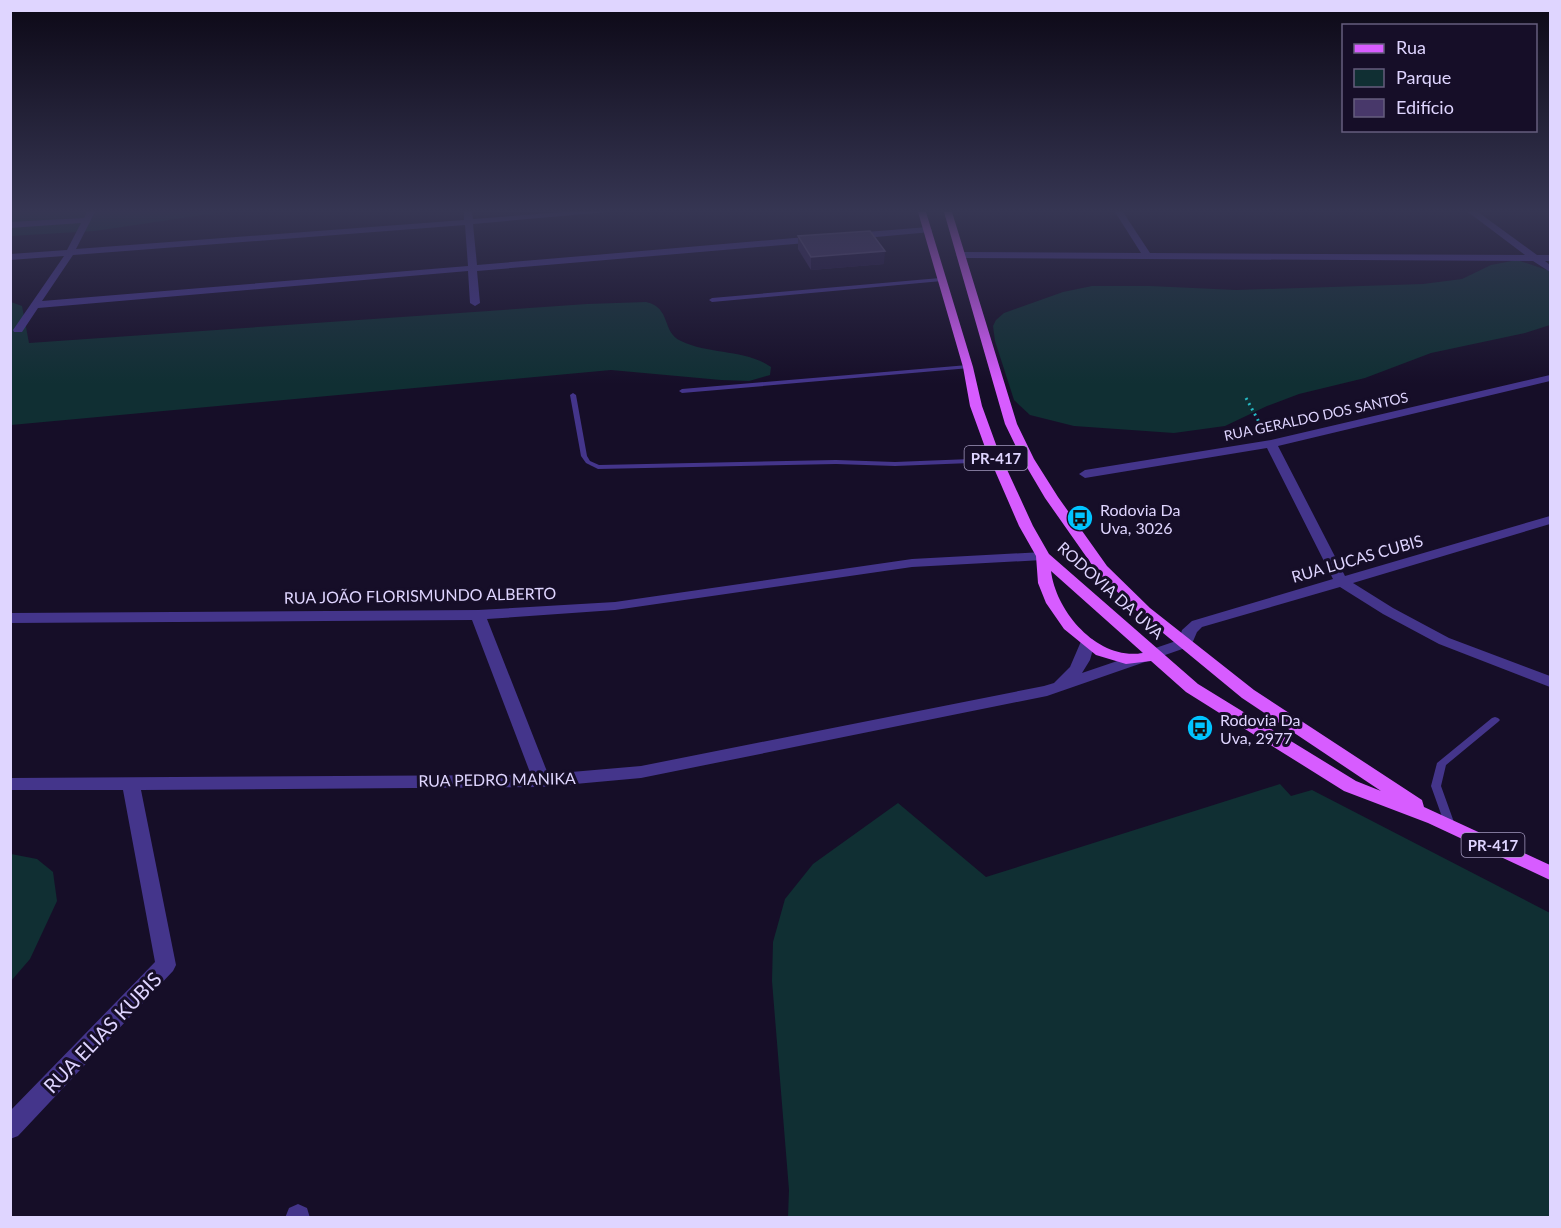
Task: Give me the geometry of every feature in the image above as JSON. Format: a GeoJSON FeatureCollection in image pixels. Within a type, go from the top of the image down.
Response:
{"type":"FeatureCollection","features":[{"type":"Feature","properties":{"kind":"main road","name":"RODOVIA DA UVA"},"geometry":{"type":"LineString","coordinates":[[937,269],[968,367],[976,406],[996,460],[1026,526],[1043,556],[1192,688],[1350,786],[1443,822],[1551,873]]}},
{"type":"Feature","properties":{"kind":"main road","name":"RODOVIA DA UVA"},"geometry":{"type":"LineString","coordinates":[[965,269],[1011,424],[1028,459],[1052,498],[1102,569],[1145,611],[1248,694],[1443,822]]}},
{"type":"Feature","properties":{"kind":"main road"},"geometry":{"type":"LineString","coordinates":[[1043,556],[1044,575],[1049,594],[1063,616],[1087,642],[1108,654],[1125,658],[1154,655]]}},
{"type":"Feature","properties":{"kind":"street"},"geometry":{"type":"LineString","coordinates":[[18,330],[59,269]]}},
{"type":"Feature","properties":{"kind":"street"},"geometry":{"type":"LineString","coordinates":[[35,305],[457,269]]}},
{"type":"Feature","properties":{"kind":"street"},"geometry":{"type":"LineString","coordinates":[[472,269],[475,303]]}},
{"type":"Feature","properties":{"kind":"street","name":"RUA GERALDO DOS SANTOS"},"geometry":{"type":"LineString","coordinates":[[1085,474],[1271,444],[1551,378]]}},
{"type":"Feature","properties":{"kind":"street"},"geometry":{"type":"LineString","coordinates":[[1271,444],[1341,581],[1444,641],[1551,682]]}},
{"type":"Feature","properties":{"kind":"street","name":"RUA LUCAS CUBIS"},"geometry":{"type":"LineString","coordinates":[[1186,643],[1190,630],[1197,624],[1551,520]]}},
{"type":"Feature","properties":{"kind":"street","name":"RUA JOÃO FLORISMUNDO ALBERTO"},"geometry":{"type":"LineString","coordinates":[[10,618],[478,615],[615,606],[912,563],[1043,556]]}},
{"type":"Feature","properties":{"kind":"street"},"geometry":{"type":"LineString","coordinates":[[478,615],[542,781]]}},
{"type":"Feature","properties":{"kind":"street","name":"RUA PEDRO MANIKA"},"geometry":{"type":"LineString","coordinates":[[1047,691],[1064,682],[1077,670],[1085,657],[1087,642]]}},
{"type":"Feature","properties":{"kind":"street","name":"RUA PEDRO MANIKA"},"geometry":{"type":"LineString","coordinates":[[10,784],[542,781],[640,772],[1047,691],[1186,643]]}},
{"type":"Feature","properties":{"kind":"street","name":"RUA ELIAS KUBIS"},"geometry":{"type":"LineString","coordinates":[[10,1128],[166,965],[131,783]]}},
{"type":"Feature","properties":{"kind":"lane"},"geometry":{"type":"LineString","coordinates":[[712,300],[940,280]]}},
{"type":"Feature","properties":{"kind":"lane"},"geometry":{"type":"LineString","coordinates":[[682,391],[968,367]]}},
{"type":"Feature","properties":{"kind":"lane"},"geometry":{"type":"LineString","coordinates":[[573,395],[584,456],[588,462],[598,467],[827,462],[896,464],[996,460]]}},
{"type":"Feature","properties":{"kind":"lane"},"geometry":{"type":"LineString","coordinates":[[1443,822],[1436,786],[1442,763],[1495,720]]}},
{"type":"Feature","properties":{"kind":"path"},"geometry":{"type":"LineString","coordinates":[[1246,398],[1271,444]]}},
{"type":"Feature","properties":{"kind":"green space"},"geometry":{"type":"Polygon","coordinates":[[[1482,269],[1550,271],[1550,325],[1525,333],[1431,353],[1365,378],[1299,394],[1225,426],[1174,433],[1074,426],[1030,415],[1014,400],[995,341],[993,326],[1004,313],[1063,292],[1092,286],[1236,290],[1423,284],[1462,279],[1482,269]]]}},
{"type":"Feature","properties":{"kind":"green space"},"geometry":{"type":"Polygon","coordinates":[[[11,302],[22,306],[29,343],[587,304],[646,302],[660,309],[671,332],[681,341],[750,357],[771,367],[770,375],[749,381],[611,370],[11,425],[11,302]]]}},
{"type":"Feature","properties":{"kind":"green space"},"geometry":{"type":"Polygon","coordinates":[[[1280,784],[1291,796],[1312,790],[1550,913],[1550,1217],[788,1217],[789,1190],[772,981],[773,942],[785,899],[813,864],[898,803],[986,877],[1280,784]]]}},
{"type":"Feature","properties":{"kind":"green space"},"geometry":{"type":"Polygon","coordinates":[[[11,854],[37,859],[53,872],[57,901],[30,959],[11,981],[11,854]]]}},
{"type":"Feature","properties":{"kind":"place","name":"Rodovia Da Uva, 3026"},"geometry":{"type":"Point","coordinates":[1080,518]}},
{"type":"Feature","properties":{"kind":"place","name":"Rodovia Da Uva, 2977"},"geometry":{"type":"Point","coordinates":[1200,728]}}]}
